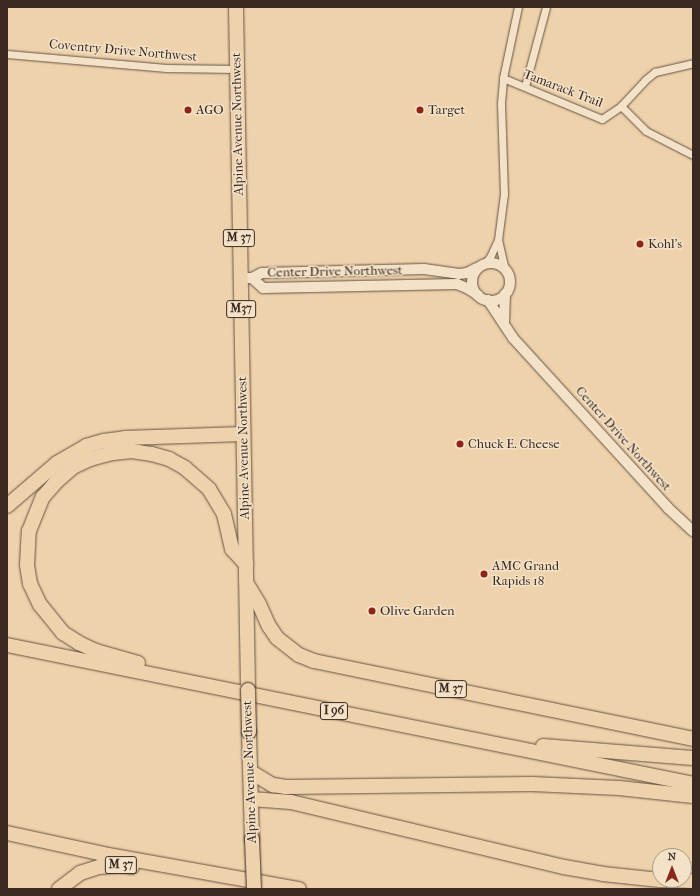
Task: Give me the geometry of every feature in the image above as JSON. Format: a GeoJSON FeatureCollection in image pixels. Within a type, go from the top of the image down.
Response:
{"type":"FeatureCollection","features":[{"type":"Feature","properties":{"kind":"highway","name":"Alpine Avenue Northwest"},"geometry":{"type":"LineString","coordinates":[[236,7],[246,278],[241,340],[247,584],[247,652],[254,889]]}},
{"type":"Feature","properties":{"kind":"highway"},"geometry":{"type":"LineString","coordinates":[[7,506],[57,463],[86,446],[104,441],[125,438],[243,434]]}},
{"type":"Feature","properties":{"kind":"highway"},"geometry":{"type":"LineString","coordinates":[[191,682],[169,671],[96,651],[78,643],[63,632],[50,619],[40,605],[30,584],[27,565],[29,531],[36,511],[43,497],[57,481],[78,465],[90,459],[113,453],[132,452],[152,454],[169,459],[185,468],[209,488],[224,514],[232,549],[246,564]]}},
{"type":"Feature","properties":{"kind":"highway","name":"M 37"},"geometry":{"type":"LineString","coordinates":[[247,584],[259,604],[268,626],[277,638],[299,655],[314,661],[693,739]]}},
{"type":"Feature","properties":{"kind":"highway","name":"I 96"},"geometry":{"type":"LineString","coordinates":[[7,645],[477,740],[502,740],[611,753],[693,758]]}},
{"type":"Feature","properties":{"kind":"highway"},"geometry":{"type":"LineString","coordinates":[[477,740],[693,784]]}},
{"type":"Feature","properties":{"kind":"highway"},"geometry":{"type":"LineString","coordinates":[[251,772],[273,785],[286,787],[539,784],[619,788],[693,796]]}},
{"type":"Feature","properties":{"kind":"highway"},"geometry":{"type":"LineString","coordinates":[[251,772],[260,791],[271,799]]}},
{"type":"Feature","properties":{"kind":"highway"},"geometry":{"type":"LineString","coordinates":[[251,798],[271,799],[324,809],[564,867],[603,874],[652,879]]}},
{"type":"Feature","properties":{"kind":"highway"},"geometry":{"type":"LineString","coordinates":[[7,833],[108,855],[299,889]]}},
{"type":"Feature","properties":{"kind":"highway","name":"M 37"},"geometry":{"type":"LineString","coordinates":[[59,889],[80,873],[99,867],[120,865],[146,868],[178,867]]}},
{"type":"Feature","properties":{"kind":"street"},"geometry":{"type":"LineString","coordinates":[[505,294],[500,298],[488,300],[478,295],[472,285],[472,279],[480,266],[490,257],[498,240],[504,194],[501,103],[503,78],[518,7]]}},
{"type":"Feature","properties":{"kind":"street"},"geometry":{"type":"LineString","coordinates":[[525,86],[546,7]]}},
{"type":"Feature","properties":{"kind":"street","name":"Coventry Drive Northwest"},"geometry":{"type":"LineString","coordinates":[[7,54],[166,68],[238,69]]}},
{"type":"Feature","properties":{"kind":"street","name":"Tamarack Trail"},"geometry":{"type":"LineString","coordinates":[[503,78],[602,119],[621,106],[645,80],[655,72],[693,63]]}},
{"type":"Feature","properties":{"kind":"street"},"geometry":{"type":"LineString","coordinates":[[621,106],[646,131],[693,155]]}},
{"type":"Feature","properties":{"kind":"street"},"geometry":{"type":"LineString","coordinates":[[498,240],[509,282],[505,294],[504,324]]}},
{"type":"Feature","properties":{"kind":"street"},"geometry":{"type":"LineString","coordinates":[[480,266],[495,263],[506,270]]}},
{"type":"Feature","properties":{"kind":"street","name":"Center Drive Northwest"},"geometry":{"type":"LineString","coordinates":[[246,278],[262,272],[424,269],[459,274],[467,273],[480,266]]}},
{"type":"Feature","properties":{"kind":"street","name":"Center Drive Northwest"},"geometry":{"type":"LineString","coordinates":[[246,278],[263,288],[457,284],[478,295]]}},
{"type":"Feature","properties":{"kind":"street","name":"Center Drive Northwest"},"geometry":{"type":"LineString","coordinates":[[488,300],[513,338],[668,508],[693,531]]}},
{"type":"Feature","properties":{"kind":"place","name":"AGO"},"geometry":{"type":"Point","coordinates":[188,110]}},
{"type":"Feature","properties":{"kind":"place","name":"Target"},"geometry":{"type":"Point","coordinates":[420,110]}},
{"type":"Feature","properties":{"kind":"place","name":"Kohl's"},"geometry":{"type":"Point","coordinates":[640,244]}},
{"type":"Feature","properties":{"kind":"place","name":"Chuck E. Cheese"},"geometry":{"type":"Point","coordinates":[460,444]}},
{"type":"Feature","properties":{"kind":"place","name":"AMC Grand Rapids 18"},"geometry":{"type":"Point","coordinates":[484,574]}},
{"type":"Feature","properties":{"kind":"place","name":"Olive Garden"},"geometry":{"type":"Point","coordinates":[372,611]}}]}
